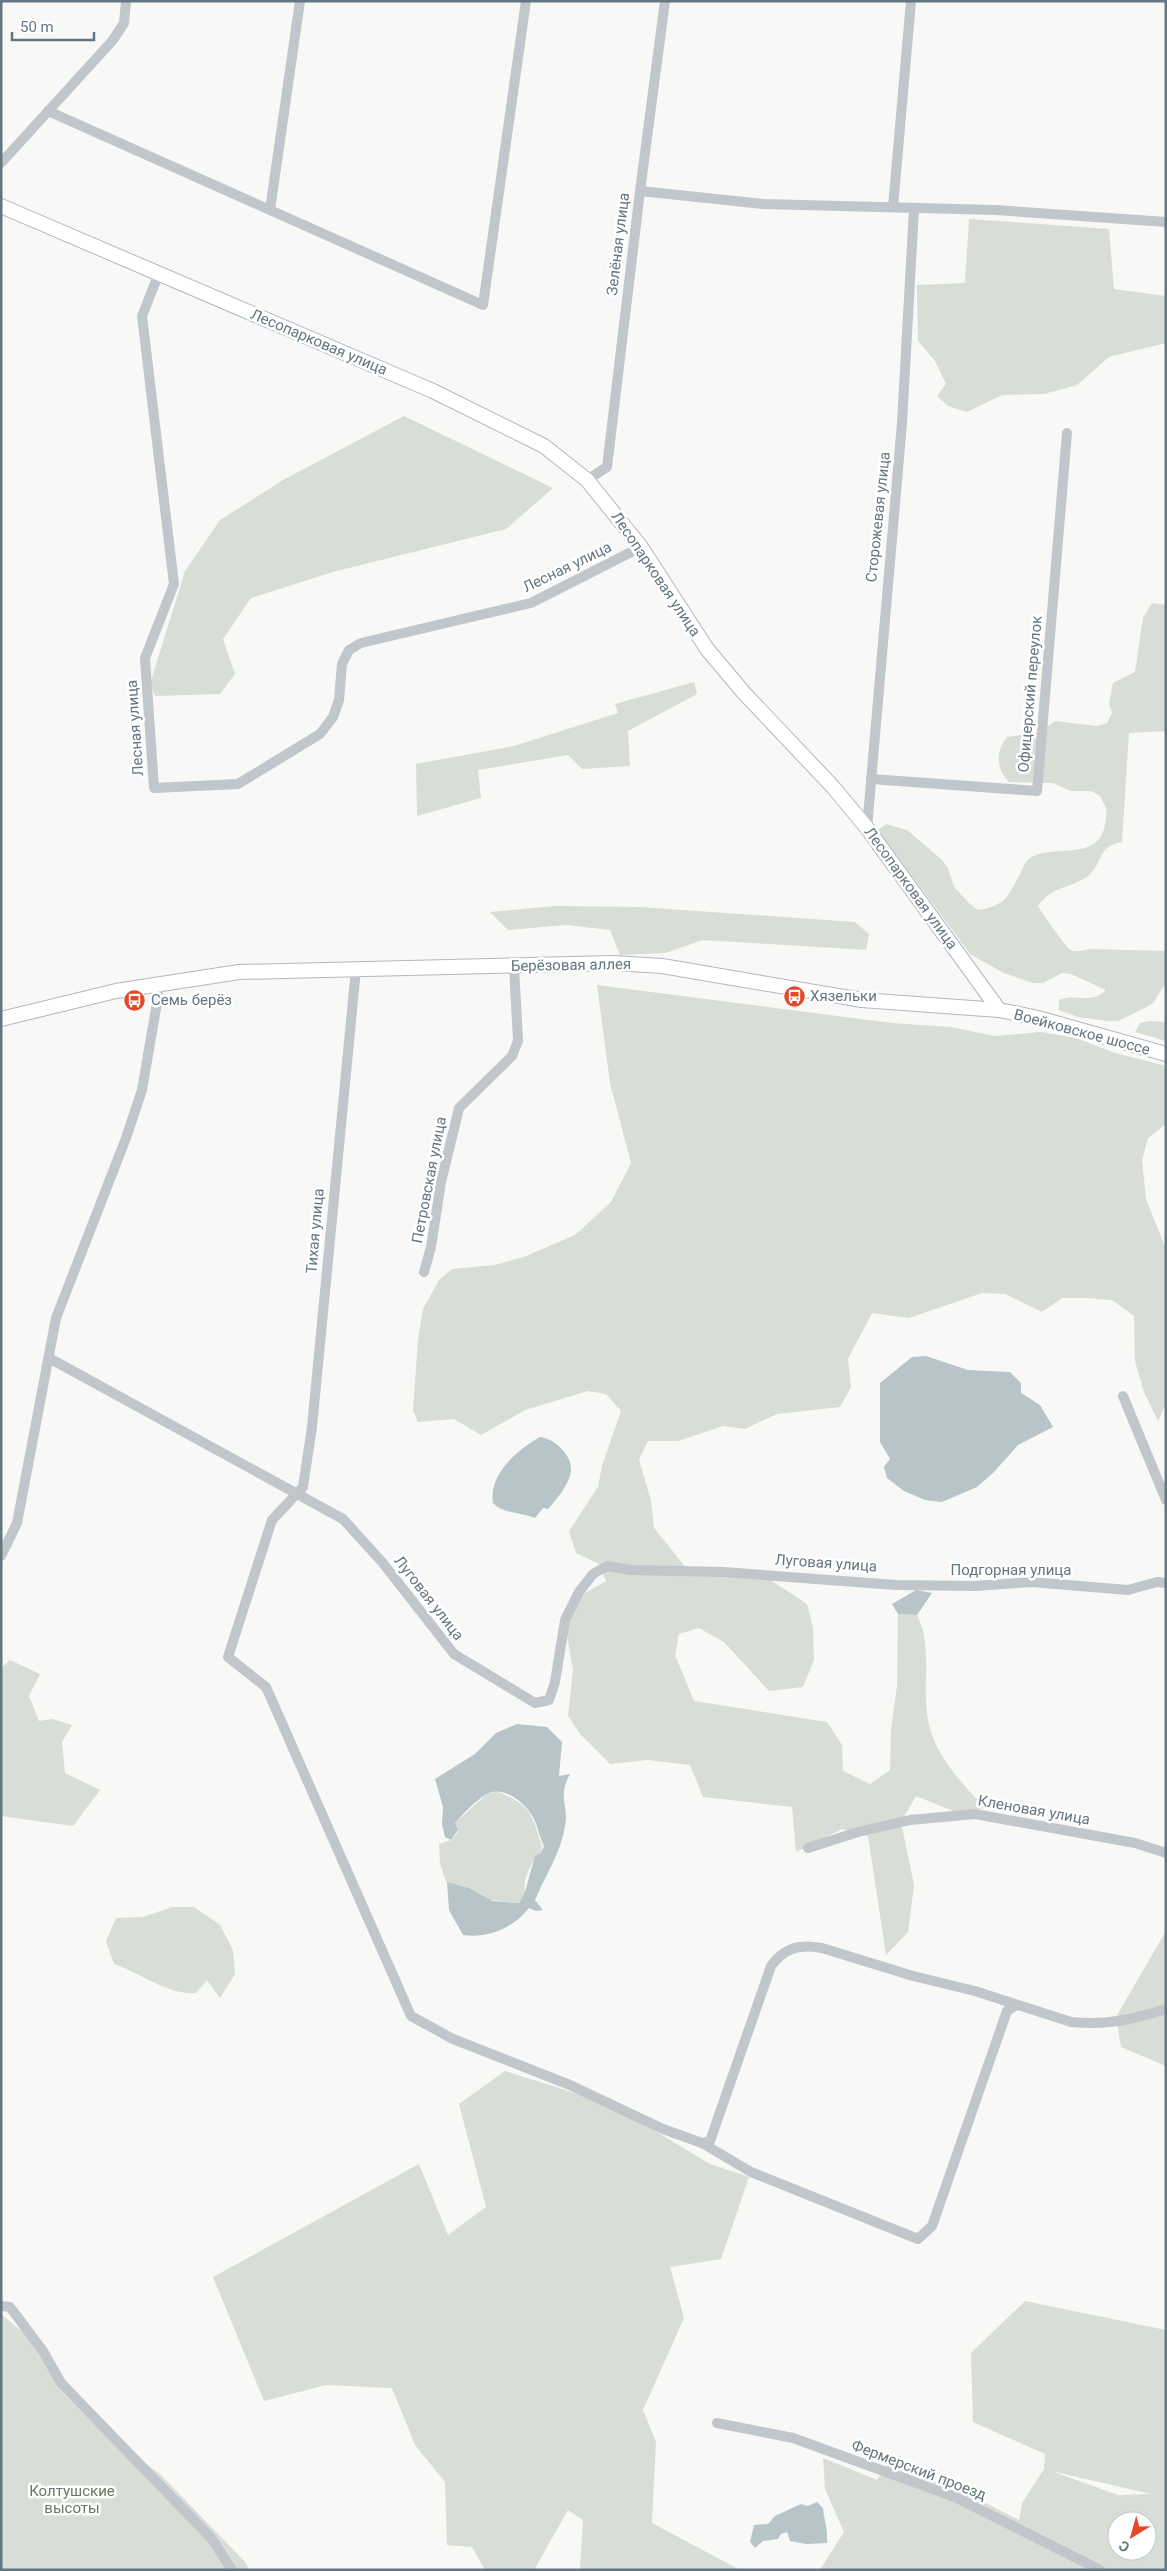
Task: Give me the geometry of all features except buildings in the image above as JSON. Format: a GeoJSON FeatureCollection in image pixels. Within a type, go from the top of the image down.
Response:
{"type":"FeatureCollection","features":[{"type":"Feature","properties":{"kind":"street"},"geometry":{"type":"LineString","coordinates":[[1,163],[113,40],[124,23],[126,1]]}},
{"type":"Feature","properties":{"kind":"street"},"geometry":{"type":"LineString","coordinates":[[270,210],[300,1]]}},
{"type":"Feature","properties":{"kind":"street"},"geometry":{"type":"LineString","coordinates":[[48,111],[483,305],[526,1]]}},
{"type":"Feature","properties":{"kind":"street","name":"Зелёная улица"},"geometry":{"type":"LineString","coordinates":[[588,480],[607,467],[665,1]]}},
{"type":"Feature","properties":{"kind":"street"},"geometry":{"type":"LineString","coordinates":[[893,207],[911,1]]}},
{"type":"Feature","properties":{"kind":"street"},"geometry":{"type":"LineString","coordinates":[[640,191],[763,204],[996,210],[1166,222]]}},
{"type":"Feature","properties":{"kind":"street","name":"Лесопарковая улица"},"geometry":{"type":"LineString","coordinates":[[1,206],[433,391],[544,446],[588,480],[641,547],[707,649],[744,693],[833,787],[866,828],[999,1010]]}},
{"type":"Feature","properties":{"kind":"street","name":"Сторожевая улица"},"geometry":{"type":"LineString","coordinates":[[866,828],[902,423],[914,209]]}},
{"type":"Feature","properties":{"kind":"street","name":"Лесная улица"},"geometry":{"type":"LineString","coordinates":[[159,273],[142,316],[174,584],[145,658],[154,788],[238,784],[320,734],[333,717],[339,700],[342,664],[349,650],[361,643],[531,603],[641,547]]}},
{"type":"Feature","properties":{"kind":"street","name":"Офицерский переулок"},"geometry":{"type":"LineString","coordinates":[[871,779],[1037,791],[1067,433]]}},
{"type":"Feature","properties":{"kind":"street","name":"Берёзовая аллея"},"geometry":{"type":"LineString","coordinates":[[1,1019],[141,987],[239,972],[614,962],[662,966],[862,1000],[999,1010]]}},
{"type":"Feature","properties":{"kind":"street","name":"Петровская улица"},"geometry":{"type":"LineString","coordinates":[[424,1272],[431,1248],[441,1182],[459,1108],[512,1056],[518,1041],[514,966]]}},
{"type":"Feature","properties":{"kind":"street","name":"Тихая улица"},"geometry":{"type":"LineString","coordinates":[[298,1493],[303,1487],[312,1427],[356,969]]}},
{"type":"Feature","properties":{"kind":"street"},"geometry":{"type":"LineString","coordinates":[[1,1556],[5,1541],[17,1523],[56,1318],[126,1138],[142,1090],[158,997],[157,984]]}},
{"type":"Feature","properties":{"kind":"street","name":"Воейковское шоссе"},"geometry":{"type":"LineString","coordinates":[[999,1010],[1038,1018],[1166,1054]]}},
{"type":"Feature","properties":{"kind":"street","name":"Луговая улица"},"geometry":{"type":"LineString","coordinates":[[48,1358],[343,1519],[382,1562],[454,1654],[535,1703],[549,1700],[555,1682],[564,1620],[579,1592],[593,1574],[607,1566],[631,1570],[723,1572],[886,1582]]}},
{"type":"Feature","properties":{"kind":"street"},"geometry":{"type":"LineString","coordinates":[[1123,1396],[1166,1500]]}},
{"type":"Feature","properties":{"kind":"street"},"geometry":{"type":"LineString","coordinates":[[298,1493],[272,1520],[228,1657],[266,1687],[410,2016],[453,2039],[570,2085],[662,2129],[702,2143],[750,2172],[918,2239],[932,2226],[1007,2011],[1015,2006]]}},
{"type":"Feature","properties":{"kind":"street","name":"Подгорная улица"},"geometry":{"type":"LineString","coordinates":[[886,1582],[896,1584],[975,1586],[1031,1582],[1128,1590],[1157,1582],[1166,1583]]}},
{"type":"Feature","properties":{"kind":"street","name":"Кленовая улица"},"geometry":{"type":"LineString","coordinates":[[808,1848],[858,1832],[910,1820],[975,1814],[1135,1844],[1166,1854]]}},
{"type":"Feature","properties":{"kind":"street"},"geometry":{"type":"LineString","coordinates":[[702,2143],[710,2141],[771,1966],[779,1955],[790,1948],[809,1946],[822,1948],[913,1976],[975,1991],[1015,2006],[1071,2022],[1087,2024],[1126,2021],[1166,2009]]}},
{"type":"Feature","properties":{"kind":"street"},"geometry":{"type":"LineString","coordinates":[[1,2306],[10,2307],[43,2351],[61,2384],[212,2539],[232,2570]]}},
{"type":"Feature","properties":{"kind":"street","name":"Фермерский проезд"},"geometry":{"type":"LineString","coordinates":[[717,2423],[793,2438],[955,2497],[1100,2570]]}},
{"type":"Feature","properties":{"kind":"green space"},"geometry":{"type":"Polygon","coordinates":[[[969,219],[1109,229],[1114,289],[1166,296],[1166,343],[1109,357],[1077,385],[1044,394],[1002,395],[967,412],[948,406],[937,396],[946,384],[935,361],[918,341],[917,285],[965,283],[969,219]]]}},
{"type":"Feature","properties":{"kind":"green space"},"geometry":{"type":"Polygon","coordinates":[[[404,416],[553,488],[506,529],[333,572],[251,598],[223,639],[235,674],[220,694],[155,696],[150,684],[185,571],[220,520],[283,480],[404,416]]]}},
{"type":"Feature","properties":{"kind":"green space"},"geometry":{"type":"Polygon","coordinates":[[[1152,603],[1166,605],[1166,731],[1129,733],[1122,842],[1108,847],[1104,851],[1093,871],[1088,876],[1050,894],[1038,906],[1071,950],[1166,951],[1166,982],[1154,1002],[1118,1021],[1078,1017],[1059,1010],[1059,1000],[1095,997],[1106,990],[1071,974],[1062,973],[1043,983],[1033,983],[1004,973],[971,955],[878,830],[886,824],[907,830],[941,859],[948,868],[954,887],[978,910],[995,905],[1006,898],[1029,859],[1038,854],[1073,850],[1094,844],[1101,836],[1107,812],[1100,796],[1091,791],[1071,791],[1052,783],[1009,782],[999,766],[1000,748],[1007,737],[1038,733],[1055,721],[1097,726],[1107,723],[1112,713],[1109,703],[1113,683],[1135,672],[1143,618],[1152,603]]]}},
{"type":"Feature","properties":{"kind":"green space"},"geometry":{"type":"Polygon","coordinates":[[[694,682],[697,694],[628,731],[630,766],[582,769],[568,755],[478,770],[481,798],[417,816],[416,764],[514,746],[618,713],[615,704],[694,682]]]}},
{"type":"Feature","properties":{"kind":"green space"},"geometry":{"type":"Polygon","coordinates":[[[556,906],[640,907],[855,922],[869,934],[866,950],[703,940],[665,953],[620,955],[610,930],[566,925],[508,930],[490,912],[556,906]]]}},
{"type":"Feature","properties":{"kind":"green space"},"geometry":{"type":"Polygon","coordinates":[[[597,985],[892,1023],[951,1027],[995,1036],[1041,1032],[1076,1038],[1115,1053],[1166,1066],[1166,1124],[1148,1138],[1142,1160],[1146,1199],[1166,1249],[1166,1403],[1158,1421],[1144,1392],[1135,1361],[1134,1316],[1112,1300],[1062,1298],[1042,1312],[1005,1294],[982,1293],[909,1318],[872,1313],[848,1359],[851,1387],[840,1407],[777,1414],[745,1429],[723,1426],[678,1441],[648,1441],[639,1460],[651,1501],[654,1528],[692,1575],[769,1579],[807,1604],[813,1628],[814,1660],[803,1687],[769,1691],[724,1642],[699,1628],[679,1634],[675,1655],[694,1701],[827,1722],[842,1745],[843,1771],[870,1784],[890,1770],[891,1730],[897,1686],[898,1614],[917,1615],[922,1626],[926,1650],[927,1713],[934,1740],[948,1765],[985,1808],[958,1813],[916,1796],[901,1822],[914,1885],[908,1932],[886,1955],[868,1836],[842,1829],[796,1852],[792,1807],[703,1797],[690,1765],[648,1760],[610,1764],[580,1734],[568,1716],[573,1670],[567,1635],[570,1610],[585,1593],[606,1581],[599,1564],[576,1553],[569,1531],[598,1487],[602,1466],[621,1411],[606,1394],[588,1391],[525,1410],[481,1435],[454,1419],[418,1422],[413,1411],[418,1339],[423,1309],[439,1280],[452,1269],[495,1265],[526,1256],[575,1235],[611,1202],[631,1163],[610,1083],[597,985]]]}},
{"type":"Feature","properties":{"kind":"green space"},"geometry":{"type":"Polygon","coordinates":[[[1150,1021],[1166,1022],[1166,1041],[1135,1032],[1140,1023],[1150,1021]]]}},
{"type":"Feature","properties":{"kind":"green space"},"geometry":{"type":"Polygon","coordinates":[[[10,1660],[40,1674],[29,1696],[39,1721],[52,1719],[72,1725],[62,1742],[65,1773],[100,1790],[73,1826],[1,1816],[1,1668],[10,1660]]]}},
{"type":"Feature","properties":{"kind":"green space"},"geometry":{"type":"Polygon","coordinates":[[[498,1792],[515,1800],[526,1809],[533,1820],[542,1845],[541,1853],[534,1860],[529,1871],[525,1882],[525,1892],[519,1903],[491,1900],[469,1888],[446,1882],[440,1863],[439,1844],[451,1840],[458,1832],[455,1823],[488,1793],[498,1792]]]}},
{"type":"Feature","properties":{"kind":"green space"},"geometry":{"type":"Polygon","coordinates":[[[172,1907],[194,1907],[220,1925],[233,1950],[235,1974],[220,1998],[207,1980],[196,1993],[185,1993],[164,1987],[114,1964],[106,1941],[116,1918],[143,1917],[172,1907]]]}},
{"type":"Feature","properties":{"kind":"green space"},"geometry":{"type":"Polygon","coordinates":[[[1166,1931],[1166,2066],[1121,2047],[1116,2017],[1166,1931]]]}},
{"type":"Feature","properties":{"kind":"green space"},"geometry":{"type":"Polygon","coordinates":[[[505,2071],[610,2104],[710,2164],[749,2177],[721,2259],[670,2267],[684,2318],[643,2410],[656,2442],[652,2523],[740,2570],[580,2570],[583,2520],[568,2510],[534,2570],[485,2570],[472,2547],[447,2545],[445,2482],[415,2445],[392,2388],[326,2385],[264,2401],[213,2277],[419,2164],[448,2235],[486,2207],[459,2104],[505,2071]]]}},
{"type":"Feature","properties":{"kind":"green space"},"geometry":{"type":"Polygon","coordinates":[[[1025,2301],[1166,2330],[1166,2570],[820,2570],[844,2532],[825,2489],[823,2458],[877,2480],[887,2465],[958,2489],[1019,2520],[1022,2503],[1044,2469],[1045,2454],[973,2422],[971,2353],[1025,2301]],[[1051,2471],[1118,2495],[1151,2494],[1051,2471]]]}},
{"type":"Feature","properties":{"kind":"green space","name":"Колтушские высоты"},"geometry":{"type":"Polygon","coordinates":[[[1,2314],[31,2339],[61,2391],[103,2433],[160,2474],[245,2562],[249,2570],[1,2570],[1,2314]]]}},
{"type":"Feature","properties":{"kind":"shaded area"},"geometry":{"type":"Polygon","coordinates":[[[926,1356],[968,1370],[1010,1372],[1021,1383],[1021,1393],[1040,1405],[1053,1427],[1018,1445],[993,1473],[977,1487],[942,1502],[925,1500],[904,1491],[887,1478],[884,1467],[890,1459],[880,1442],[880,1383],[912,1357],[926,1356]]]}},
{"type":"Feature","properties":{"kind":"shaded area"},"geometry":{"type":"Polygon","coordinates":[[[540,1437],[558,1445],[567,1456],[571,1469],[564,1489],[548,1509],[543,1508],[535,1518],[497,1507],[493,1503],[493,1493],[500,1473],[514,1456],[540,1437]]]}},
{"type":"Feature","properties":{"kind":"shaded area"},"geometry":{"type":"Polygon","coordinates":[[[916,1590],[932,1593],[917,1615],[898,1614],[892,1604],[916,1590]]]}},
{"type":"Feature","properties":{"kind":"shaded area"},"geometry":{"type":"Polygon","coordinates":[[[517,1724],[547,1727],[562,1742],[559,1776],[570,1774],[564,1789],[566,1818],[563,1836],[535,1900],[543,1910],[536,1911],[529,1908],[516,1921],[490,1933],[472,1936],[463,1935],[449,1910],[447,1882],[469,1888],[493,1901],[519,1903],[525,1892],[535,1856],[541,1853],[544,1846],[535,1820],[525,1806],[513,1797],[500,1792],[487,1794],[479,1800],[455,1823],[458,1830],[451,1840],[445,1837],[442,1824],[443,1807],[435,1779],[475,1754],[496,1733],[517,1724]]]}},
{"type":"Feature","properties":{"kind":"shaded area"},"geometry":{"type":"Polygon","coordinates":[[[817,2502],[823,2508],[827,2543],[806,2544],[790,2541],[787,2532],[781,2534],[778,2539],[763,2541],[755,2548],[750,2542],[754,2525],[768,2524],[775,2516],[801,2504],[808,2506],[817,2502]]]}},
{"type":"Feature","properties":{"kind":"place","name":"Хязельки"},"geometry":{"type":"Point","coordinates":[794,996]}},
{"type":"Feature","properties":{"kind":"place","name":"Семь берёз"},"geometry":{"type":"Point","coordinates":[135,1000]}}]}
